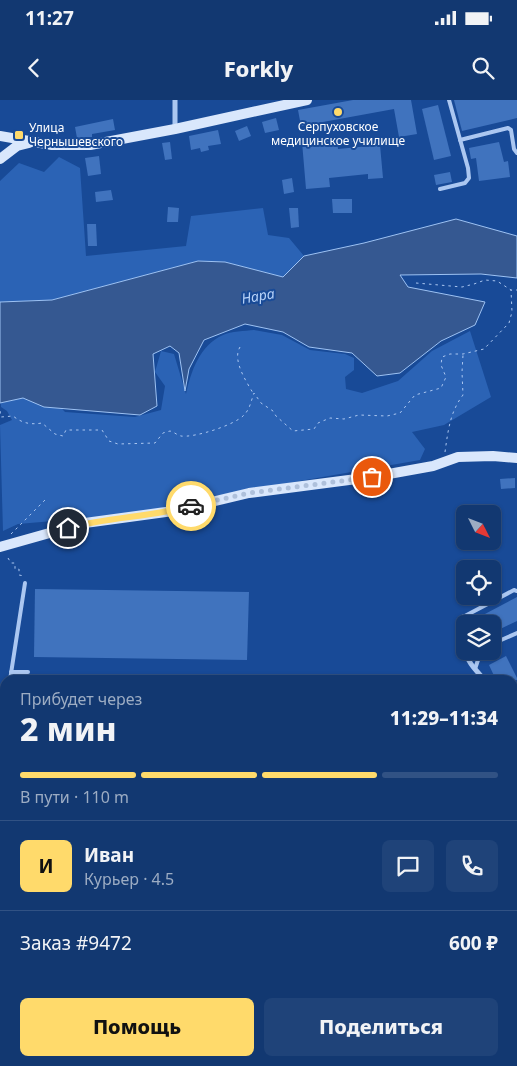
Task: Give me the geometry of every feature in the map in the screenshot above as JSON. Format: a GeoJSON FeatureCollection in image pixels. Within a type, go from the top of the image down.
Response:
{"type":"FeatureCollection","features":[{"type":"Feature","properties":{"kind":"street"},"geometry":{"type":"LineString","coordinates":[[175,100],[176,129]]}},
{"type":"Feature","properties":{"kind":"street"},"geometry":{"type":"LineString","coordinates":[[0,136],[52,145],[90,145],[176,129],[295,101],[307,100]]}},
{"type":"Feature","properties":{"kind":"street"},"geometry":{"type":"LineString","coordinates":[[0,159],[17,146],[34,142]]}},
{"type":"Feature","properties":{"kind":"street"},"geometry":{"type":"LineString","coordinates":[[0,547],[85,523],[173,511],[249,493],[372,477],[440,463],[458,457],[493,456],[517,458]]}},
{"type":"Feature","properties":{"kind":"street"},"geometry":{"type":"LineString","coordinates":[[470,660],[480,675]]}},
{"type":"Feature","properties":{"kind":"lane"},"geometry":{"type":"LineString","coordinates":[[440,189],[465,183],[469,178],[449,100]]}},
{"type":"Feature","properties":{"kind":"lane"},"geometry":{"type":"LineString","coordinates":[[460,140],[508,128],[517,153]]}},
{"type":"Feature","properties":{"kind":"lane"},"geometry":{"type":"LineString","coordinates":[[11,675],[25,583]]}},
{"type":"Feature","properties":{"kind":"lane"},"geometry":{"type":"LineString","coordinates":[[467,615],[514,590],[517,591]]}},
{"type":"Feature","properties":{"kind":"lane"},"geometry":{"type":"LineString","coordinates":[[501,640],[517,634]]}},
{"type":"Feature","properties":{"kind":"lane"},"geometry":{"type":"LineString","coordinates":[[475,669],[478,660]]}},
{"type":"Feature","properties":{"kind":"lane"},"geometry":{"type":"LineString","coordinates":[[11,672],[28,672]]}},
{"type":"Feature","properties":{"kind":"path"},"geometry":{"type":"LineString","coordinates":[[416,283],[462,287],[485,280],[497,281],[511,290],[517,290]]}},
{"type":"Feature","properties":{"kind":"path"},"geometry":{"type":"LineString","coordinates":[[240,347],[237,351],[237,361],[254,394],[261,403],[293,431],[314,429],[318,423],[330,418],[344,419],[359,415],[387,416],[400,413],[415,394],[441,388],[446,377],[441,365],[442,357],[484,349],[509,323],[512,312],[511,290]]}},
{"type":"Feature","properties":{"kind":"path"},"geometry":{"type":"LineString","coordinates":[[440,463],[449,423],[456,404],[463,395],[463,354]]}},
{"type":"Feature","properties":{"kind":"path"},"geometry":{"type":"LineString","coordinates":[[0,411],[1,418],[12,416],[21,422],[33,425],[42,424],[55,434],[63,436],[66,430],[102,430],[109,441],[118,444],[155,443],[163,433],[170,431],[180,436],[192,436],[216,430],[231,423],[243,417],[250,407],[254,394]]}},
{"type":"Feature","properties":{"kind":"path"},"geometry":{"type":"LineString","coordinates":[[10,536],[13,530],[46,499]]}},
{"type":"Feature","properties":{"kind":"path"},"geometry":{"type":"LineString","coordinates":[[8,558],[11,563],[15,563],[15,569],[19,568],[19,576],[24,576],[25,583]]}},
{"type":"Feature","properties":{"kind":"shaded area"},"geometry":{"type":"Polygon","coordinates":[[[59,157],[80,168],[86,256],[186,246],[191,216],[263,208],[268,235],[289,238],[304,256],[283,277],[225,262],[198,261],[52,300],[0,302],[0,181],[19,163],[44,172],[59,157]]]}},
{"type":"Feature","properties":{"kind":"shaded area"},"geometry":{"type":"Polygon","coordinates":[[[254,330],[282,335],[310,350],[345,354],[354,358],[354,370],[345,377],[346,389],[362,393],[398,381],[432,351],[470,331],[491,397],[444,425],[412,432],[425,449],[420,460],[209,497],[162,510],[18,524],[3,531],[0,425],[12,420],[7,411],[1,407],[0,385],[49,395],[65,412],[135,417],[161,410],[165,386],[155,372],[161,351],[174,354],[186,394],[194,368],[208,345],[226,334],[254,330]]]}},
{"type":"Feature","properties":{"kind":"water","name":"Нара"},"geometry":{"type":"Polygon","coordinates":[[[456,219],[517,236],[517,278],[481,274],[400,275],[408,287],[485,302],[475,325],[441,341],[400,373],[377,376],[352,353],[309,347],[283,332],[245,324],[204,340],[189,369],[185,391],[179,353],[170,346],[153,354],[157,406],[140,415],[44,407],[23,398],[0,403],[0,302],[52,300],[198,261],[225,262],[283,277],[304,256],[364,243],[456,219]]]}},
{"type":"Feature","properties":{"kind":"building"},"geometry":{"type":"Polygon","coordinates":[[[353,100],[411,100],[417,134],[399,137],[394,109],[301,126],[298,110],[353,100]]]}},
{"type":"Feature","properties":{"kind":"building"},"geometry":{"type":"Polygon","coordinates":[[[454,100],[517,100],[517,118],[462,131],[454,100]]]}},
{"type":"Feature","properties":{"kind":"building"},"geometry":{"type":"Polygon","coordinates":[[[438,105],[451,156],[434,160],[422,109],[438,105]]]}},
{"type":"Feature","properties":{"kind":"building"},"geometry":{"type":"Polygon","coordinates":[[[276,118],[279,130],[265,133],[262,122],[276,118]]]}},
{"type":"Feature","properties":{"kind":"building"},"geometry":{"type":"Polygon","coordinates":[[[113,119],[115,130],[92,134],[92,137],[77,138],[75,127],[113,119]]]}},
{"type":"Feature","properties":{"kind":"building"},"geometry":{"type":"Polygon","coordinates":[[[247,126],[251,136],[239,141],[235,131],[247,126]]]}},
{"type":"Feature","properties":{"kind":"building"},"geometry":{"type":"Polygon","coordinates":[[[218,130],[221,144],[208,146],[209,150],[201,152],[200,148],[191,150],[189,136],[218,130]]]}},
{"type":"Feature","properties":{"kind":"building"},"geometry":{"type":"Polygon","coordinates":[[[337,139],[338,149],[380,145],[383,178],[368,179],[368,174],[329,178],[330,187],[306,189],[302,142],[337,139]]]}},
{"type":"Feature","properties":{"kind":"building"},"geometry":{"type":"Polygon","coordinates":[[[170,142],[172,159],[165,160],[162,143],[170,142]]]}},
{"type":"Feature","properties":{"kind":"building"},"geometry":{"type":"Polygon","coordinates":[[[499,142],[504,162],[508,161],[510,177],[479,181],[476,158],[471,159],[469,148],[499,142]]]}},
{"type":"Feature","properties":{"kind":"building"},"geometry":{"type":"Polygon","coordinates":[[[99,156],[101,174],[88,176],[85,158],[99,156]]]}},
{"type":"Feature","properties":{"kind":"building"},"geometry":{"type":"Polygon","coordinates":[[[450,172],[452,182],[436,185],[434,175],[450,172]]]}},
{"type":"Feature","properties":{"kind":"building"},"geometry":{"type":"Polygon","coordinates":[[[292,178],[294,192],[284,194],[282,180],[292,178]]]}},
{"type":"Feature","properties":{"kind":"building"},"geometry":{"type":"Polygon","coordinates":[[[111,190],[113,200],[96,202],[95,192],[111,190]]]}},
{"type":"Feature","properties":{"kind":"building"},"geometry":{"type":"Polygon","coordinates":[[[332,199],[352,199],[352,213],[333,213],[332,199]]]}},
{"type":"Feature","properties":{"kind":"building"},"geometry":{"type":"Polygon","coordinates":[[[168,207],[179,208],[178,222],[167,222],[168,207]]]}},
{"type":"Feature","properties":{"kind":"building"},"geometry":{"type":"Polygon","coordinates":[[[289,208],[298,208],[299,227],[291,228],[289,208]]]}},
{"type":"Feature","properties":{"kind":"building"},"geometry":{"type":"Polygon","coordinates":[[[87,224],[96,224],[97,246],[88,246],[87,224]]]}},
{"type":"Feature","properties":{"kind":"building"},"geometry":{"type":"Polygon","coordinates":[[[515,478],[515,488],[501,489],[500,479],[515,478]]]}},
{"type":"Feature","properties":{"kind":"building"},"geometry":{"type":"Polygon","coordinates":[[[35,589],[249,592],[247,660],[34,657],[35,589]]]}},
{"type":"Feature","properties":{"kind":"building"},"geometry":{"type":"Polygon","coordinates":[[[517,597],[517,621],[501,629],[501,615],[483,615],[517,597]]]}},
{"type":"Feature","properties":{"kind":"building"},"geometry":{"type":"Polygon","coordinates":[[[506,656],[516,675],[494,675],[489,665],[506,656]]]}},
{"type":"Feature","properties":{"kind":"way so far"},"geometry":{"type":"LineString","coordinates":[[191,506],[249,493],[372,477]]}},
{"type":"Feature","properties":{"kind":"place","name":"Серпуховское медицинское училище"},"geometry":{"type":"Point","coordinates":[338,112]}},
{"type":"Feature","properties":{"kind":"place","name":"Улица Чернышевского"},"geometry":{"type":"Point","coordinates":[19,135]}},
{"type":"Feature","properties":{"kind":"route"},"geometry":{"type":"LineString","coordinates":[[68,528],[85,523],[173,511],[191,506]]}}]}
